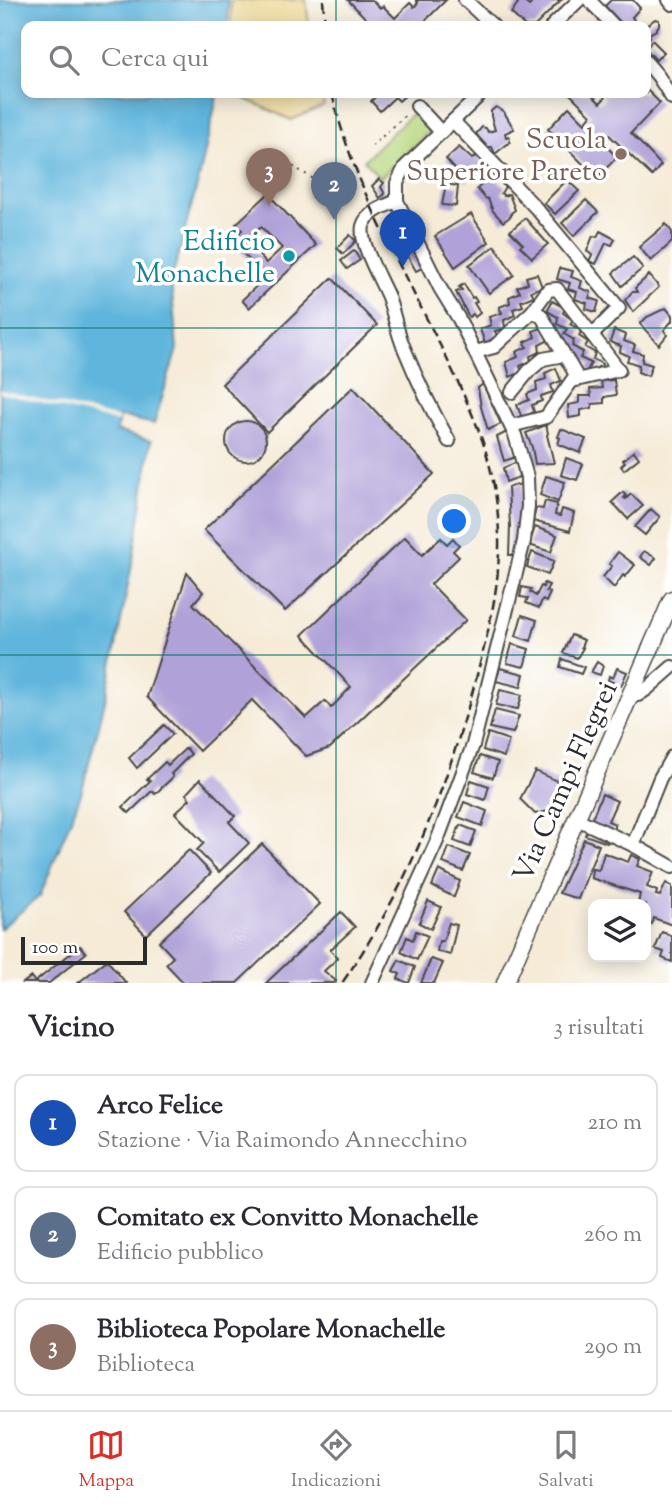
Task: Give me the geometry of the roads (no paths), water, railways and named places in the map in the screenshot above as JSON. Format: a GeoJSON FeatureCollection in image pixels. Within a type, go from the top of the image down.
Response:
{"type":"FeatureCollection","features":[{"type":"Feature","properties":{"kind":"main road","name":"Via Campi Flegrei"},"geometry":{"type":"LineString","coordinates":[[505,983],[577,819],[645,693],[672,599]]}},
{"type":"Feature","properties":{"kind":"street"},"geometry":{"type":"LineString","coordinates":[[466,0],[489,21]]}},
{"type":"Feature","properties":{"kind":"street"},"geometry":{"type":"LineString","coordinates":[[557,21],[579,0]]}},
{"type":"Feature","properties":{"kind":"street"},"geometry":{"type":"LineString","coordinates":[[589,0],[609,21]]}},
{"type":"Feature","properties":{"kind":"street"},"geometry":{"type":"LineString","coordinates":[[651,68],[672,98]]}},
{"type":"Feature","properties":{"kind":"street"},"geometry":{"type":"LineString","coordinates":[[372,983],[438,841],[458,789],[473,745],[524,541],[528,506],[527,477],[516,435],[397,201],[397,183],[405,167],[477,98]]}},
{"type":"Feature","properties":{"kind":"street"},"geometry":{"type":"LineString","coordinates":[[417,106],[441,132]]}},
{"type":"Feature","properties":{"kind":"street"},"geometry":{"type":"LineString","coordinates":[[453,121],[536,208],[619,308],[592,335]]}},
{"type":"Feature","properties":{"kind":"street"},"geometry":{"type":"LineString","coordinates":[[397,201],[367,218],[364,235],[403,346],[449,441]]}},
{"type":"Feature","properties":{"kind":"street"},"geometry":{"type":"LineString","coordinates":[[475,352],[494,347],[533,312],[548,290],[557,289],[619,370],[572,381]]}},
{"type":"Feature","properties":{"kind":"street"},"geometry":{"type":"LineString","coordinates":[[511,426],[546,417],[576,375],[541,315],[533,312]]}},
{"type":"Feature","properties":{"kind":"street"},"geometry":{"type":"LineString","coordinates":[[512,392],[543,359],[564,355]]}},
{"type":"Feature","properties":{"kind":"street"},"geometry":{"type":"LineString","coordinates":[[645,693],[672,667]]}},
{"type":"Feature","properties":{"kind":"street"},"geometry":{"type":"LineString","coordinates":[[633,845],[660,778],[672,757]]}},
{"type":"Feature","properties":{"kind":"street"},"geometry":{"type":"LineString","coordinates":[[577,819],[672,867]]}},
{"type":"Feature","properties":{"kind":"water"},"geometry":{"type":"Polygon","coordinates":[[[0,0],[228,0],[228,21],[21,21],[21,98],[217,98],[199,178],[171,281],[177,349],[154,424],[120,416],[116,431],[151,441],[134,554],[106,697],[81,794],[40,896],[0,929],[0,0]]]}},
{"type":"Feature","properties":{"kind":"railway"},"geometry":{"type":"LineString","coordinates":[[323,0],[325,21]]}},
{"type":"Feature","properties":{"kind":"railway"},"geometry":{"type":"LineString","coordinates":[[333,98],[359,179],[475,421],[494,485],[499,534],[498,568],[490,621],[473,690],[449,768],[404,878],[342,983]]}},
{"type":"Feature","properties":{"kind":"place","name":"Scuola Superiore Pareto"},"geometry":{"type":"Point","coordinates":[621,154]}},
{"type":"Feature","properties":{"kind":"place","name":"Biblioteca Popolare Monachelle"},"geometry":{"type":"Point","coordinates":[269,206]}},
{"type":"Feature","properties":{"kind":"place","name":"Comitato ex Convitto Monachelle"},"geometry":{"type":"Point","coordinates":[334,220]}},
{"type":"Feature","properties":{"kind":"place","name":"Edificio Monachelle"},"geometry":{"type":"Point","coordinates":[289,256]}},
{"type":"Feature","properties":{"kind":"place","name":"Arco Felice"},"geometry":{"type":"Point","coordinates":[403,267]}}]}
